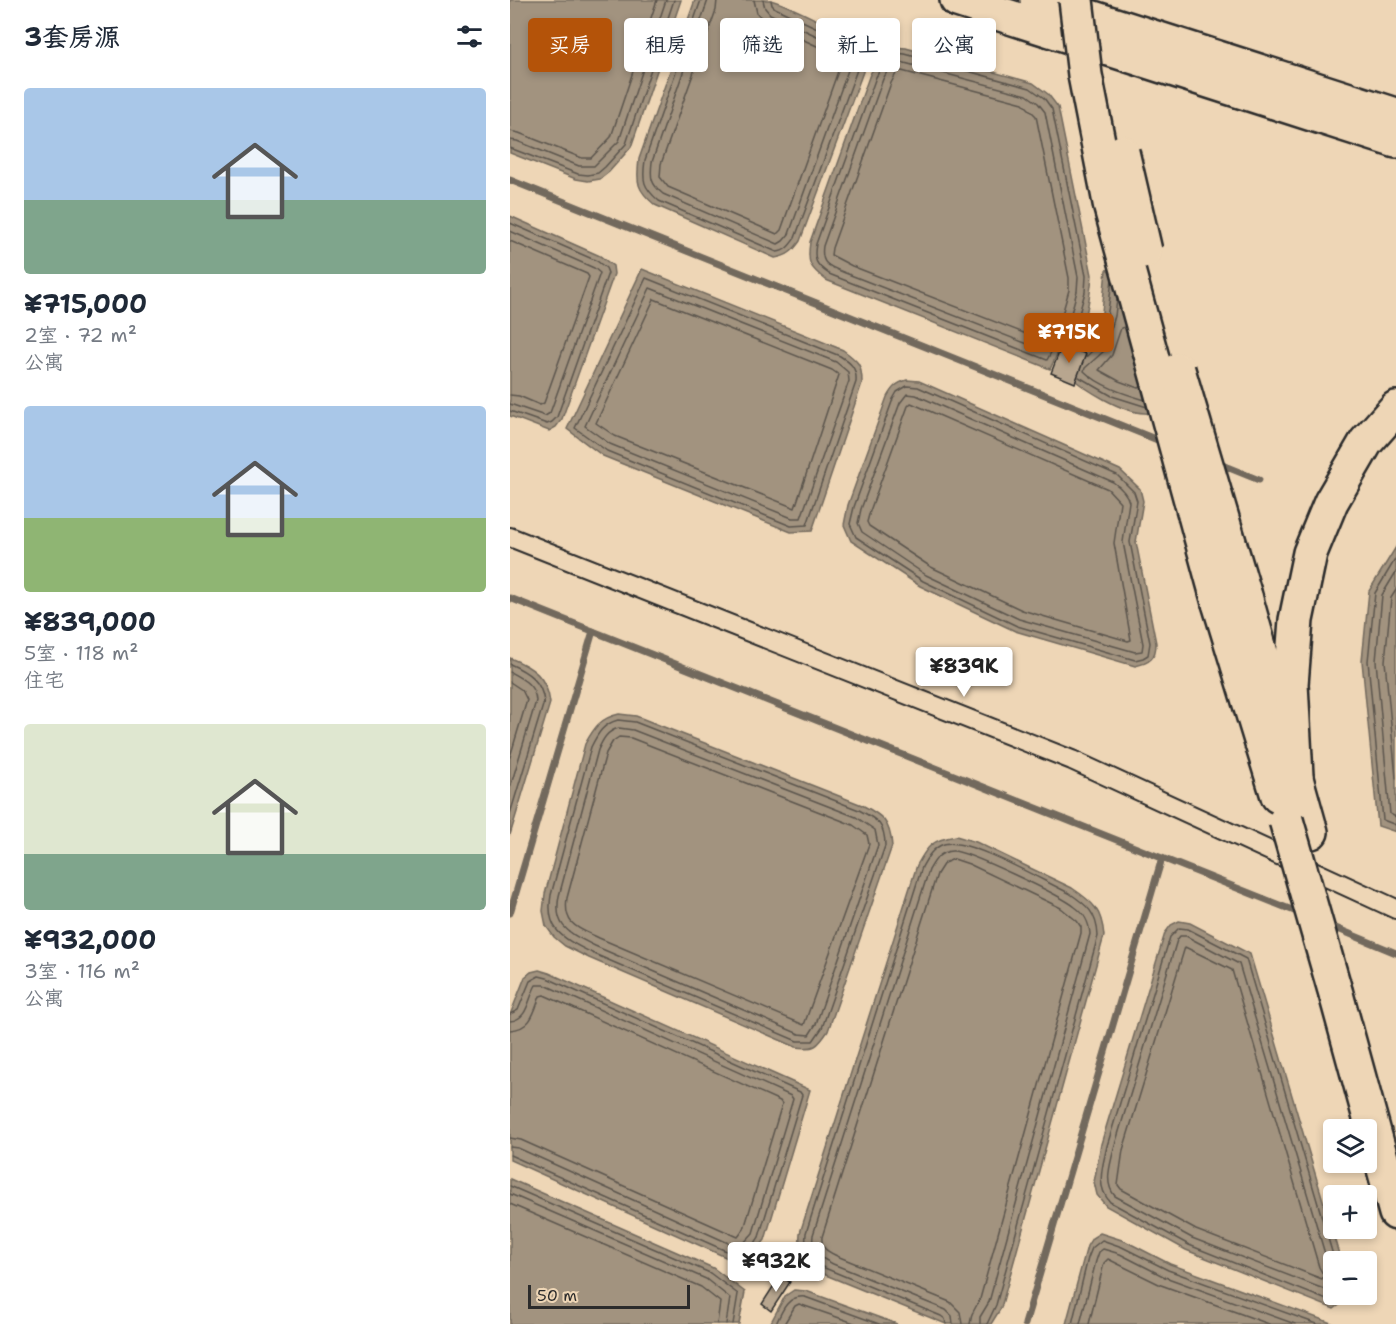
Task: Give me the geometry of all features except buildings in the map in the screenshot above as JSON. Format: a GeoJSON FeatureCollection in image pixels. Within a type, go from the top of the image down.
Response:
{"type":"FeatureCollection","features":[{"type":"Feature","properties":{"kind":"highway"},"geometry":{"type":"LineString","coordinates":[[957,0],[1396,141]]}},
{"type":"Feature","properties":{"kind":"highway"},"geometry":{"type":"LineString","coordinates":[[1037,0],[1396,115]]}},
{"type":"Feature","properties":{"kind":"highway"},"geometry":{"type":"LineString","coordinates":[[1076,0],[1085,75],[1111,208],[1232,599],[1346,995],[1396,1213]]}},
{"type":"Feature","properties":{"kind":"highway"},"geometry":{"type":"LineString","coordinates":[[1096,0],[1115,124],[1232,599],[1296,776]]}},
{"type":"Feature","properties":{"kind":"highway"},"geometry":{"type":"LineString","coordinates":[[1298,826],[1291,684],[1296,620],[1310,553],[1331,502],[1366,442],[1396,408]]}},
{"type":"Feature","properties":{"kind":"highway"},"geometry":{"type":"LineString","coordinates":[[1346,995],[1396,1137]]}},
{"type":"Feature","properties":{"kind":"street"},"geometry":{"type":"LineString","coordinates":[[510,537],[1071,760],[1396,909]]}},
{"type":"Feature","properties":{"kind":"water"},"geometry":{"type":"Polygon","coordinates":[[[510,0],[681,0],[675,18],[624,18],[624,72],[657,72],[631,147],[609,172],[600,179],[588,181],[576,179],[510,153],[510,0]]]}},
{"type":"Feature","properties":{"kind":"water"},"geometry":{"type":"Polygon","coordinates":[[[695,0],[770,0],[816,20],[816,72],[863,72],[800,241],[783,256],[775,258],[655,205],[644,195],[639,185],[639,159],[670,72],[708,72],[708,18],[689,18],[695,0]]]}},
{"type":"Feature","properties":{"kind":"water"},"geometry":{"type":"Polygon","coordinates":[[[900,48],[906,48],[912,50],[912,72],[993,72],[1033,83],[1048,94],[1058,107],[1092,275],[1087,310],[1079,336],[1072,345],[1059,350],[1050,369],[826,280],[810,264],[810,242],[871,72],[900,72],[900,48]]]}},
{"type":"Feature","properties":{"kind":"water"},"geometry":{"type":"Polygon","coordinates":[[[510,216],[600,256],[613,266],[614,274],[562,419],[556,427],[549,431],[510,416],[510,216]]]}},
{"type":"Feature","properties":{"kind":"water"},"geometry":{"type":"Polygon","coordinates":[[[1132,266],[1173,412],[1148,413],[1125,409],[1094,393],[1068,375],[1072,361],[1092,345],[1102,312],[1106,270],[1132,266]]]}},
{"type":"Feature","properties":{"kind":"water"},"geometry":{"type":"Polygon","coordinates":[[[642,269],[843,350],[858,364],[862,383],[812,531],[791,532],[603,456],[567,429],[642,269]]]}},
{"type":"Feature","properties":{"kind":"water"},"geometry":{"type":"Polygon","coordinates":[[[907,380],[919,381],[1120,470],[1140,489],[1143,501],[1136,542],[1156,643],[1151,659],[1135,666],[1015,631],[920,586],[851,541],[844,525],[848,505],[887,397],[895,386],[907,380]]]}},
{"type":"Feature","properties":{"kind":"water"},"geometry":{"type":"Polygon","coordinates":[[[1396,547],[1396,832],[1378,826],[1362,661],[1369,591],[1396,547]]]}},
{"type":"Feature","properties":{"kind":"water"},"geometry":{"type":"Polygon","coordinates":[[[510,658],[526,665],[538,674],[546,686],[550,703],[510,835],[510,658]]]}},
{"type":"Feature","properties":{"kind":"water"},"geometry":{"type":"Polygon","coordinates":[[[619,714],[636,716],[862,805],[880,816],[887,825],[892,846],[828,1031],[815,1046],[796,1047],[589,958],[565,946],[546,926],[543,911],[545,894],[585,744],[598,724],[619,714]]]}},
{"type":"Feature","properties":{"kind":"water"},"geometry":{"type":"Polygon","coordinates":[[[956,836],[976,842],[1072,888],[1086,898],[1099,913],[1104,936],[1001,1308],[991,1324],[946,1324],[811,1269],[802,1257],[800,1244],[800,1233],[917,865],[932,844],[941,839],[956,836]]]}},
{"type":"Feature","properties":{"kind":"water"},"geometry":{"type":"Polygon","coordinates":[[[1179,921],[1190,923],[1250,954],[1323,1200],[1323,1239],[1334,1239],[1338,1251],[1323,1251],[1323,1305],[1186,1250],[1106,1206],[1097,1195],[1094,1182],[1101,1144],[1165,933],[1171,925],[1179,921]]]}},
{"type":"Feature","properties":{"kind":"water"},"geometry":{"type":"Polygon","coordinates":[[[539,970],[810,1090],[765,1240],[752,1255],[732,1260],[510,1160],[510,1015],[525,977],[539,970]]]}},
{"type":"Feature","properties":{"kind":"water"},"geometry":{"type":"Polygon","coordinates":[[[510,1179],[713,1268],[745,1292],[739,1324],[510,1324],[510,1179]]]}},
{"type":"Feature","properties":{"kind":"water"},"geometry":{"type":"Polygon","coordinates":[[[1100,1233],[1125,1241],[1170,1264],[1334,1324],[1066,1324],[1087,1246],[1092,1238],[1100,1233]]]}},
{"type":"Feature","properties":{"kind":"water"},"geometry":{"type":"Polygon","coordinates":[[[794,1290],[806,1291],[897,1324],[770,1324],[785,1296],[794,1290]]]}},
{"type":"Feature","properties":{"kind":"water"},"geometry":{"type":"Polygon","coordinates":[[[1324,1305],[1340,1305],[1334,1309],[1324,1305]]]}},
{"type":"Feature","properties":{"kind":"waterway"},"geometry":{"type":"LineString","coordinates":[[510,180],[1165,443]]}},
{"type":"Feature","properties":{"kind":"waterway"},"geometry":{"type":"LineString","coordinates":[[1217,463],[1259,480]]}},
{"type":"Feature","properties":{"kind":"waterway"},"geometry":{"type":"LineString","coordinates":[[510,598],[1302,914]]}},
{"type":"Feature","properties":{"kind":"waterway"},"geometry":{"type":"LineString","coordinates":[[510,913],[593,631]]}},
{"type":"Feature","properties":{"kind":"waterway"},"geometry":{"type":"LineString","coordinates":[[1025,1324],[1162,858]]}},
{"type":"Feature","properties":{"kind":"waterway"},"geometry":{"type":"LineString","coordinates":[[1326,924],[1396,953]]}}]}
